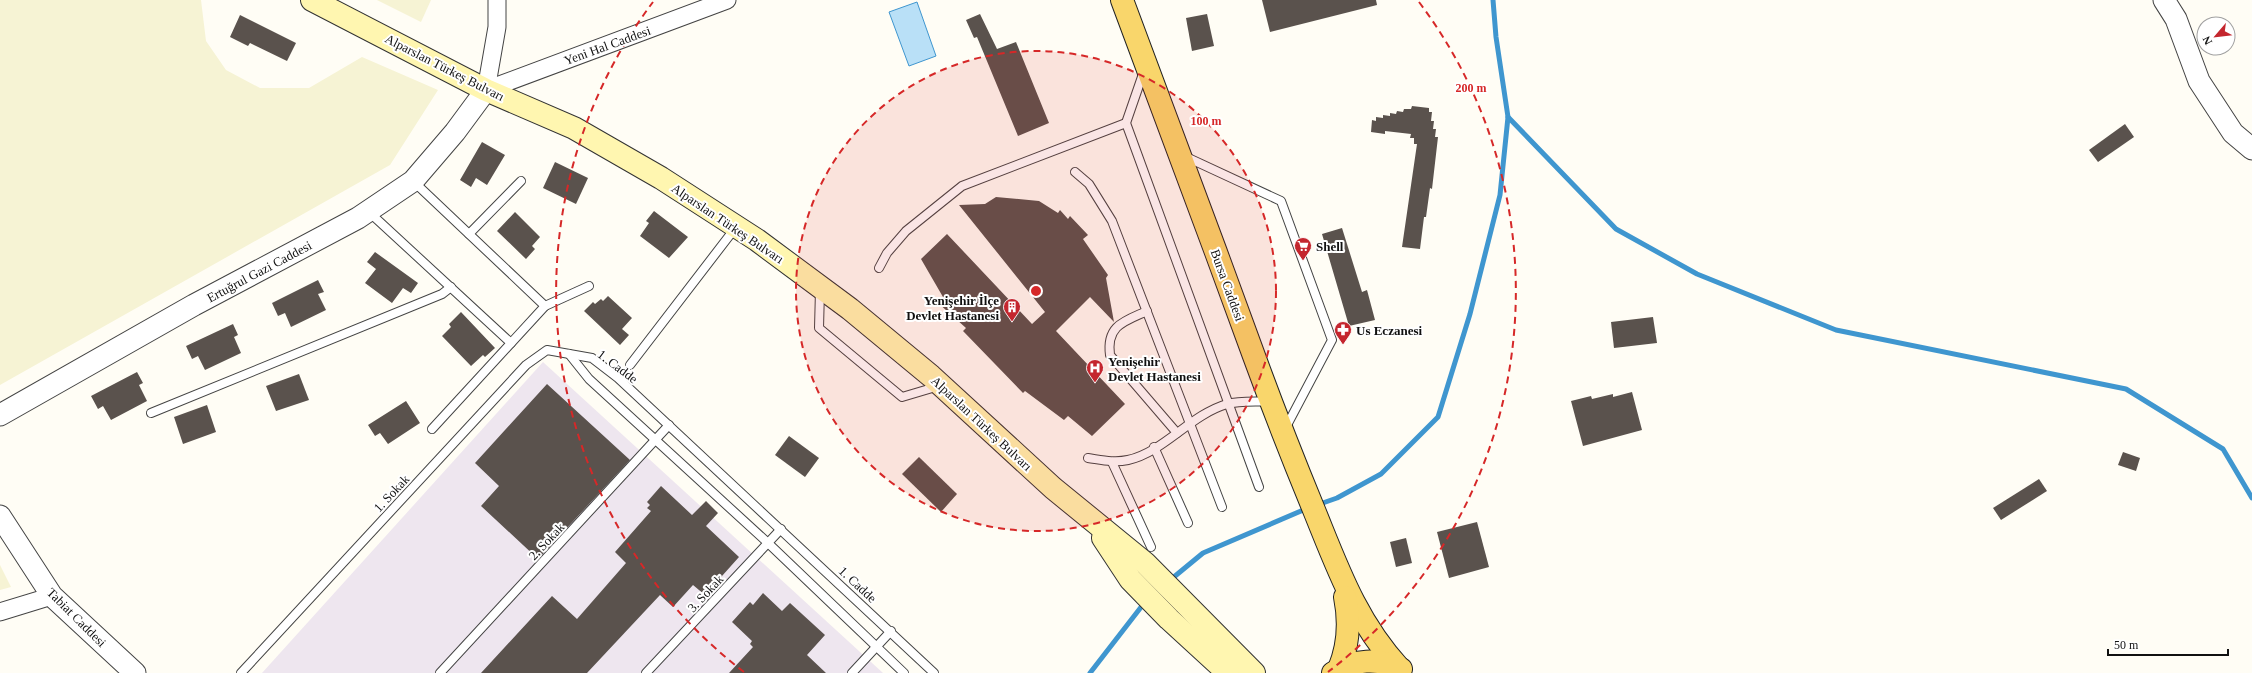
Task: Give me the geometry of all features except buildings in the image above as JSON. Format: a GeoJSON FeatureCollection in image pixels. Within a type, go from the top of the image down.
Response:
{"type":"FeatureCollection","features":[{"type":"Feature","properties":{"kind":"main road","name":"Alparslan Türkeş Bulvarı"},"geometry":{"type":"LineString","coordinates":[[312,0],[486,90],[574,128],[661,178],[736,227],[820,287],[850,309],[941,386],[1093,522],[1148,555],[1184,601],[1254,673]]}},
{"type":"Feature","properties":{"kind":"main road","name":"Bursa Caddesi"},"geometry":{"type":"LineString","coordinates":[[1122,0],[1270,401],[1321,528],[1338,568],[1369,630],[1381,648],[1402,671]]}},
{"type":"Feature","properties":{"kind":"main road","name":"Alparslan Türkeş Bulvarı"},"geometry":{"type":"LineString","coordinates":[[1093,522],[1130,579],[1169,619],[1228,673]]}},
{"type":"Feature","properties":{"kind":"main road","name":"Bursa Caddesi"},"geometry":{"type":"LineString","coordinates":[[1336,671],[1345,656],[1348,636],[1348,615],[1338,568]]}},
{"type":"Feature","properties":{"kind":"main road"},"geometry":{"type":"LineString","coordinates":[[1336,671],[1359,662],[1383,662],[1402,671]]}},
{"type":"Feature","properties":{"kind":"street"},"geometry":{"type":"LineString","coordinates":[[486,90],[497,27],[497,0]]}},
{"type":"Feature","properties":{"kind":"street","name":"Yeni Hal Caddesi"},"geometry":{"type":"LineString","coordinates":[[486,90],[727,0]]}},
{"type":"Feature","properties":{"kind":"street"},"geometry":{"type":"LineString","coordinates":[[2164,0],[2176,19],[2198,81],[2233,133],[2252,149]]}},
{"type":"Feature","properties":{"kind":"street","name":"Ertuğrul Gazi Caddesi"},"geometry":{"type":"LineString","coordinates":[[0,415],[166,320],[368,211],[413,181],[455,132],[486,90]]}},
{"type":"Feature","properties":{"kind":"street","name":"Tabiat Caddesi"},"geometry":{"type":"LineString","coordinates":[[0,516],[52,596],[135,673]]}},
{"type":"Feature","properties":{"kind":"street"},"geometry":{"type":"LineString","coordinates":[[0,612],[52,596]]}},
{"type":"Feature","properties":{"kind":"lane"},"geometry":{"type":"LineString","coordinates":[[1146,64],[1126,124],[1259,487]]}},
{"type":"Feature","properties":{"kind":"lane"},"geometry":{"type":"LineString","coordinates":[[879,268],[887,253],[906,231],[962,186],[1126,124]]}},
{"type":"Feature","properties":{"kind":"lane"},"geometry":{"type":"LineString","coordinates":[[1180,154],[1281,200],[1332,340],[1283,433]]}},
{"type":"Feature","properties":{"kind":"lane"},"geometry":{"type":"LineString","coordinates":[[1075,172],[1089,184],[1112,220],[1222,507]]}},
{"type":"Feature","properties":{"kind":"lane"},"geometry":{"type":"LineString","coordinates":[[413,181],[545,306]]}},
{"type":"Feature","properties":{"kind":"lane"},"geometry":{"type":"LineString","coordinates":[[469,234],[521,181]]}},
{"type":"Feature","properties":{"kind":"lane"},"geometry":{"type":"LineString","coordinates":[[368,211],[512,343]]}},
{"type":"Feature","properties":{"kind":"lane"},"geometry":{"type":"LineString","coordinates":[[630,364],[736,227]]}},
{"type":"Feature","properties":{"kind":"lane"},"geometry":{"type":"LineString","coordinates":[[432,429],[545,306],[589,286]]}},
{"type":"Feature","properties":{"kind":"lane"},"geometry":{"type":"LineString","coordinates":[[151,413],[442,294],[451,287]]}},
{"type":"Feature","properties":{"kind":"lane"},"geometry":{"type":"LineString","coordinates":[[820,287],[819,328],[902,397],[941,386]]}},
{"type":"Feature","properties":{"kind":"lane"},"geometry":{"type":"LineString","coordinates":[[1147,311],[1120,323],[1110,340],[1110,354],[1177,433]]}},
{"type":"Feature","properties":{"kind":"lane","name":"1. Sokak"},"geometry":{"type":"LineString","coordinates":[[241,673],[526,365],[547,350],[568,354]]}},
{"type":"Feature","properties":{"kind":"lane","name":"1. Cadde"},"geometry":{"type":"LineString","coordinates":[[568,354],[592,358],[618,378],[934,673]]}},
{"type":"Feature","properties":{"kind":"lane","name":"1. Cadde"},"geometry":{"type":"LineString","coordinates":[[568,354],[589,379],[768,543],[904,673]]}},
{"type":"Feature","properties":{"kind":"lane"},"geometry":{"type":"LineString","coordinates":[[1088,458],[1112,462],[1128,460],[1154,447],[1177,433],[1189,423],[1228,404],[1270,401]]}},
{"type":"Feature","properties":{"kind":"lane","name":"2. Sokak"},"geometry":{"type":"LineString","coordinates":[[440,673],[669,425]]}},
{"type":"Feature","properties":{"kind":"lane"},"geometry":{"type":"LineString","coordinates":[[1154,447],[1188,523]]}},
{"type":"Feature","properties":{"kind":"lane"},"geometry":{"type":"LineString","coordinates":[[1112,462],[1148,555]]}},
{"type":"Feature","properties":{"kind":"lane","name":"3. Sokak"},"geometry":{"type":"LineString","coordinates":[[646,673],[781,529]]}},
{"type":"Feature","properties":{"kind":"lane"},"geometry":{"type":"LineString","coordinates":[[852,673],[891,632]]}},
{"type":"Feature","properties":{"kind":"shaded area"},"geometry":{"type":"Polygon","coordinates":[[[0,0],[201,0],[206,41],[226,70],[260,88],[309,88],[362,57],[438,90],[390,165],[0,385],[0,0]]]}},
{"type":"Feature","properties":{"kind":"shaded area"},"geometry":{"type":"Polygon","coordinates":[[[377,0],[431,0],[421,22],[377,0]]]}},
{"type":"Feature","properties":{"kind":"shaded area"},"geometry":{"type":"Polygon","coordinates":[[[543,362],[883,673],[262,673],[543,362]]]}},
{"type":"Feature","properties":{"kind":"shaded area"},"geometry":{"type":"Polygon","coordinates":[[[0,565],[11,587],[0,590],[0,565]]]}},
{"type":"Feature","properties":{"kind":"water"},"geometry":{"type":"Polygon","coordinates":[[[917,2],[936,56],[909,66],[889,12],[917,2]]]}},
{"type":"Feature","properties":{"kind":"waterway"},"geometry":{"type":"LineString","coordinates":[[1317,505],[1337,498],[1381,474],[1438,417],[1470,314],[1500,195],[1508,117],[1496,37],[1493,0]]}},
{"type":"Feature","properties":{"kind":"waterway"},"geometry":{"type":"LineString","coordinates":[[1508,117],[1616,229],[1697,274],[1836,330],[2126,389],[2223,449],[2252,498]]}},
{"type":"Feature","properties":{"kind":"waterway"},"geometry":{"type":"LineString","coordinates":[[1169,581],[1203,553],[1308,508]]}},
{"type":"Feature","properties":{"kind":"waterway"},"geometry":{"type":"LineString","coordinates":[[1090,673],[1145,602]]}},
{"type":"Feature","properties":{"kind":"place","name":"Shell"},"geometry":{"type":"Point","coordinates":[1303,261]}},
{"type":"Feature","properties":{"kind":"place","name":"Yenişehir İlçe Devlet Hastanesi"},"geometry":{"type":"Point","coordinates":[1012,322]}},
{"type":"Feature","properties":{"kind":"place","name":"Us Eczanesi"},"geometry":{"type":"Point","coordinates":[1343,345]}},
{"type":"Feature","properties":{"kind":"place","name":"Yenişehir Devlet Hastanesi"},"geometry":{"type":"Point","coordinates":[1095,383]}}]}
